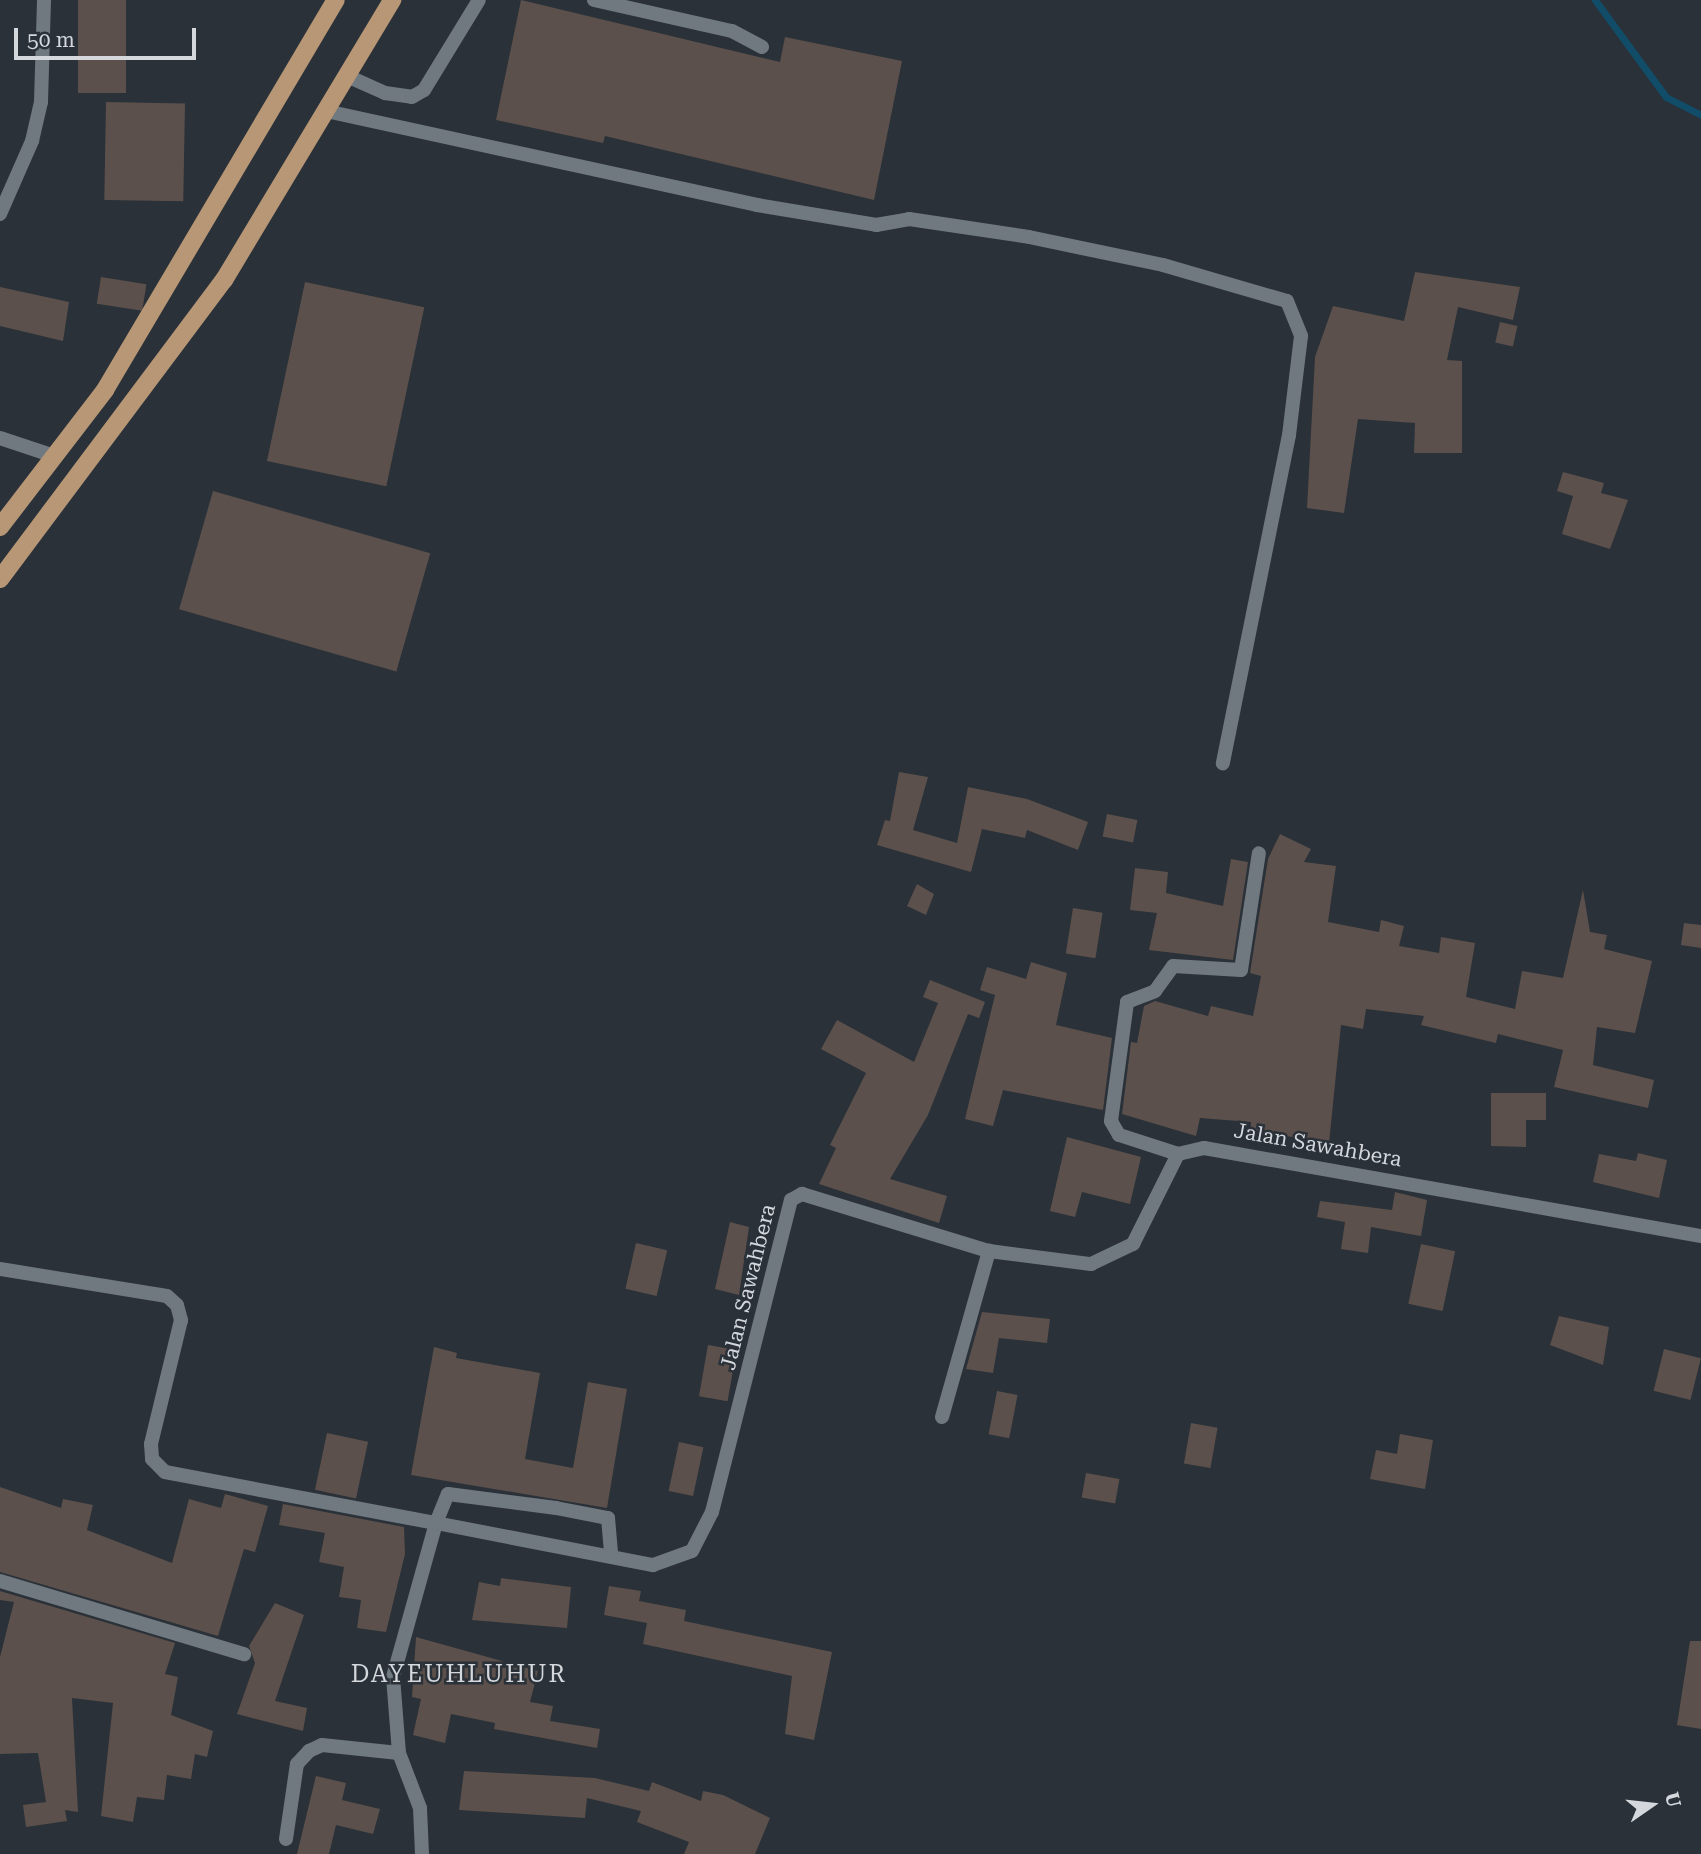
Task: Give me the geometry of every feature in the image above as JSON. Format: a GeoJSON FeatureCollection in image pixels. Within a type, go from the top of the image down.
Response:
{"type":"FeatureCollection","features":[{"type":"Feature","properties":{"kind":"main road"},"geometry":{"type":"LineString","coordinates":[[0,527],[54,456],[185,262],[336,0]]}},
{"type":"Feature","properties":{"kind":"main road"},"geometry":{"type":"LineString","coordinates":[[0,579],[224,280],[392,0]]}},
{"type":"Feature","properties":{"kind":"street"},"geometry":{"type":"LineString","coordinates":[[0,214],[32,141],[41,102],[44,0]]}},
{"type":"Feature","properties":{"kind":"street"},"geometry":{"type":"LineString","coordinates":[[347,76],[385,93],[412,97],[424,90],[479,0]]}},
{"type":"Feature","properties":{"kind":"street"},"geometry":{"type":"LineString","coordinates":[[594,0],[732,32],[762,47]]}},
{"type":"Feature","properties":{"kind":"street"},"geometry":{"type":"LineString","coordinates":[[326,111],[757,205],[876,225],[909,219],[1028,237],[1163,265],[1287,301],[1301,336],[1289,435],[1223,763]]}},
{"type":"Feature","properties":{"kind":"street"},"geometry":{"type":"LineString","coordinates":[[0,438],[54,456]]}},
{"type":"Feature","properties":{"kind":"street"},"geometry":{"type":"LineString","coordinates":[[1178,1154],[1119,1135],[1111,1121],[1127,1003],[1161,987],[1173,966],[1241,970],[1259,853]]}},
{"type":"Feature","properties":{"kind":"street","name":"Jalan Sawahbera"},"geometry":{"type":"LineString","coordinates":[[0,1269],[167,1296],[177,1305],[181,1320],[151,1444],[152,1459],[165,1472],[653,1565],[680,1559],[692,1551],[712,1512],[791,1200],[802,1194],[821,1197],[989,1251],[1091,1264],[1117,1256],[1140,1233],[1178,1154],[1227,1150],[1701,1236]]}},
{"type":"Feature","properties":{"kind":"street"},"geometry":{"type":"LineString","coordinates":[[942,1418],[989,1251]]}},
{"type":"Feature","properties":{"kind":"street"},"geometry":{"type":"LineString","coordinates":[[422,1854],[420,1808],[399,1753],[393,1677],[436,1523],[448,1494],[556,1508],[608,1518],[611,1556]]}},
{"type":"Feature","properties":{"kind":"street"},"geometry":{"type":"LineString","coordinates":[[0,1581],[244,1654]]}},
{"type":"Feature","properties":{"kind":"street"},"geometry":{"type":"LineString","coordinates":[[286,1839],[297,1765],[309,1751],[322,1745],[399,1753]]}},
{"type":"Feature","properties":{"kind":"building"},"geometry":{"type":"Polygon","coordinates":[[[78,0],[126,0],[126,93],[78,93],[78,0]]]}},
{"type":"Feature","properties":{"kind":"building"},"geometry":{"type":"Polygon","coordinates":[[[521,0],[780,62],[785,37],[902,61],[874,200],[605,136],[603,143],[496,120],[521,0]]]}},
{"type":"Feature","properties":{"kind":"building"},"geometry":{"type":"Polygon","coordinates":[[[106,102],[185,103],[183,201],[104,200],[106,102]]]}},
{"type":"Feature","properties":{"kind":"building"},"geometry":{"type":"Polygon","coordinates":[[[1415,272],[1520,287],[1513,320],[1458,307],[1447,360],[1462,361],[1462,453],[1414,453],[1415,423],[1358,419],[1344,513],[1307,508],[1315,357],[1333,306],[1404,321],[1415,272]]]}},
{"type":"Feature","properties":{"kind":"building"},"geometry":{"type":"Polygon","coordinates":[[[101,277],[146,284],[142,311],[97,304],[101,277]]]}},
{"type":"Feature","properties":{"kind":"building"},"geometry":{"type":"Polygon","coordinates":[[[305,282],[424,307],[386,486],[267,461],[305,282]]]}},
{"type":"Feature","properties":{"kind":"building"},"geometry":{"type":"Polygon","coordinates":[[[0,287],[69,302],[63,341],[0,326],[0,287]]]}},
{"type":"Feature","properties":{"kind":"building"},"geometry":{"type":"Polygon","coordinates":[[[1500,322],[1518,326],[1513,347],[1495,342],[1500,322]]]}},
{"type":"Feature","properties":{"kind":"building"},"geometry":{"type":"Polygon","coordinates":[[[1563,472],[1604,483],[1601,493],[1628,500],[1610,549],[1562,534],[1573,496],[1557,491],[1563,472]]]}},
{"type":"Feature","properties":{"kind":"building"},"geometry":{"type":"Polygon","coordinates":[[[213,491],[430,553],[396,672],[179,609],[213,491]]]}},
{"type":"Feature","properties":{"kind":"building"},"geometry":{"type":"Polygon","coordinates":[[[899,772],[928,777],[913,830],[957,843],[968,787],[1027,799],[1088,822],[1078,850],[1027,830],[1025,838],[982,829],[971,872],[877,845],[885,820],[890,821],[899,772]]]}},
{"type":"Feature","properties":{"kind":"building"},"geometry":{"type":"Polygon","coordinates":[[[1107,814],[1137,820],[1133,842],[1103,837],[1107,814]]]}},
{"type":"Feature","properties":{"kind":"building"},"geometry":{"type":"Polygon","coordinates":[[[1280,834],[1311,849],[1304,862],[1336,866],[1328,922],[1379,932],[1381,920],[1404,926],[1399,946],[1439,953],[1441,937],[1475,943],[1466,997],[1515,1009],[1522,971],[1563,978],[1583,890],[1590,932],[1607,935],[1604,949],[1652,961],[1635,1033],[1597,1027],[1593,1065],[1654,1080],[1648,1108],[1554,1087],[1563,1050],[1498,1034],[1496,1043],[1421,1025],[1424,1016],[1366,1009],[1363,1029],[1341,1025],[1329,1143],[1274,1134],[1273,1143],[1250,1141],[1251,1122],[1200,1118],[1196,1136],[1122,1114],[1131,1042],[1137,1043],[1144,1006],[1155,1001],[1208,1016],[1211,1006],[1253,1016],[1261,976],[1250,973],[1268,859],[1280,834]]]}},
{"type":"Feature","properties":{"kind":"building"},"geometry":{"type":"Polygon","coordinates":[[[1231,859],[1248,862],[1233,960],[1149,950],[1157,913],[1130,910],[1135,868],[1168,872],[1166,893],[1223,906],[1231,859]]]}},
{"type":"Feature","properties":{"kind":"building"},"geometry":{"type":"Polygon","coordinates":[[[917,884],[934,894],[926,915],[907,906],[917,884]]]}},
{"type":"Feature","properties":{"kind":"building"},"geometry":{"type":"Polygon","coordinates":[[[1073,908],[1103,913],[1095,958],[1066,953],[1073,908]]]}},
{"type":"Feature","properties":{"kind":"building"},"geometry":{"type":"Polygon","coordinates":[[[1684,923],[1701,925],[1701,948],[1681,945],[1684,923]]]}},
{"type":"Feature","properties":{"kind":"building"},"geometry":{"type":"Polygon","coordinates":[[[1031,962],[1067,973],[1056,1025],[1112,1038],[1103,1110],[1003,1090],[993,1126],[965,1119],[995,995],[980,990],[987,967],[1026,979],[1031,962]]]}},
{"type":"Feature","properties":{"kind":"building"},"geometry":{"type":"Polygon","coordinates":[[[930,980],[985,1002],[979,1018],[968,1014],[928,1115],[890,1179],[947,1196],[939,1223],[819,1184],[836,1148],[830,1145],[866,1073],[821,1049],[837,1020],[914,1062],[938,1003],[923,997],[930,980]]]}},
{"type":"Feature","properties":{"kind":"building"},"geometry":{"type":"Polygon","coordinates":[[[1491,1093],[1546,1093],[1546,1120],[1526,1120],[1526,1147],[1491,1146],[1491,1093]]]}},
{"type":"Feature","properties":{"kind":"building"},"geometry":{"type":"Polygon","coordinates":[[[1067,1137],[1141,1157],[1130,1204],[1082,1192],[1075,1217],[1050,1211],[1067,1137]]]}},
{"type":"Feature","properties":{"kind":"building"},"geometry":{"type":"Polygon","coordinates":[[[1638,1153],[1667,1160],[1659,1198],[1593,1182],[1599,1154],[1636,1161],[1638,1153]]]}},
{"type":"Feature","properties":{"kind":"building"},"geometry":{"type":"Polygon","coordinates":[[[1395,1192],[1427,1200],[1421,1236],[1371,1227],[1368,1253],[1341,1249],[1345,1222],[1317,1217],[1320,1201],[1392,1210],[1395,1192]]]}},
{"type":"Feature","properties":{"kind":"building"},"geometry":{"type":"Polygon","coordinates":[[[730,1222],[749,1227],[739,1295],[715,1289],[730,1222]]]}},
{"type":"Feature","properties":{"kind":"building"},"geometry":{"type":"Polygon","coordinates":[[[636,1243],[667,1250],[657,1296],[625,1289],[636,1243]]]}},
{"type":"Feature","properties":{"kind":"building"},"geometry":{"type":"Polygon","coordinates":[[[1421,1244],[1455,1251],[1443,1311],[1408,1304],[1421,1244]]]}},
{"type":"Feature","properties":{"kind":"building"},"geometry":{"type":"Polygon","coordinates":[[[982,1312],[1050,1319],[1047,1343],[999,1338],[993,1373],[966,1369],[982,1312]]]}},
{"type":"Feature","properties":{"kind":"building"},"geometry":{"type":"Polygon","coordinates":[[[1559,1316],[1609,1327],[1603,1365],[1550,1345],[1559,1316]]]}},
{"type":"Feature","properties":{"kind":"building"},"geometry":{"type":"Polygon","coordinates":[[[708,1345],[737,1350],[728,1401],[699,1396],[708,1345]]]}},
{"type":"Feature","properties":{"kind":"building"},"geometry":{"type":"Polygon","coordinates":[[[434,1347],[457,1353],[456,1358],[540,1373],[525,1459],[573,1468],[588,1382],[627,1389],[607,1508],[411,1475],[434,1347]]]}},
{"type":"Feature","properties":{"kind":"building"},"geometry":{"type":"Polygon","coordinates":[[[1664,1349],[1701,1358],[1690,1400],[1654,1391],[1664,1349]]]}},
{"type":"Feature","properties":{"kind":"building"},"geometry":{"type":"Polygon","coordinates":[[[997,1391],[1018,1395],[1009,1438],[989,1434],[997,1391]]]}},
{"type":"Feature","properties":{"kind":"building"},"geometry":{"type":"Polygon","coordinates":[[[1191,1423],[1218,1428],[1210,1468],[1184,1463],[1191,1423]]]}},
{"type":"Feature","properties":{"kind":"building"},"geometry":{"type":"Polygon","coordinates":[[[327,1433],[368,1442],[356,1498],[315,1490],[327,1433]]]}},
{"type":"Feature","properties":{"kind":"building"},"geometry":{"type":"Polygon","coordinates":[[[1400,1434],[1433,1440],[1425,1489],[1370,1479],[1376,1450],[1397,1454],[1400,1434]]]}},
{"type":"Feature","properties":{"kind":"building"},"geometry":{"type":"Polygon","coordinates":[[[679,1442],[703,1447],[693,1496],[669,1491],[679,1442]]]}},
{"type":"Feature","properties":{"kind":"building"},"geometry":{"type":"Polygon","coordinates":[[[1086,1473],[1119,1479],[1115,1504],[1082,1498],[1086,1473]]]}},
{"type":"Feature","properties":{"kind":"building"},"geometry":{"type":"Polygon","coordinates":[[[0,1487],[61,1508],[63,1499],[93,1505],[87,1530],[172,1563],[189,1499],[221,1508],[225,1494],[268,1506],[255,1552],[244,1549],[218,1636],[0,1572],[0,1487]]]}},
{"type":"Feature","properties":{"kind":"building"},"geometry":{"type":"Polygon","coordinates":[[[283,1504],[404,1527],[405,1554],[386,1632],[357,1628],[361,1600],[339,1597],[344,1567],[319,1562],[325,1533],[279,1525],[283,1504]]]}},
{"type":"Feature","properties":{"kind":"building"},"geometry":{"type":"Polygon","coordinates":[[[501,1578],[571,1587],[567,1628],[472,1620],[479,1582],[500,1586],[501,1578]]]}},
{"type":"Feature","properties":{"kind":"building"},"geometry":{"type":"Polygon","coordinates":[[[609,1586],[641,1591],[639,1601],[686,1610],[684,1621],[832,1652],[814,1740],[785,1734],[792,1676],[643,1644],[647,1623],[604,1615],[609,1586]]]}},
{"type":"Feature","properties":{"kind":"building"},"geometry":{"type":"Polygon","coordinates":[[[0,1591],[175,1643],[165,1674],[178,1677],[171,1715],[213,1731],[207,1757],[195,1754],[191,1779],[167,1775],[164,1800],[137,1797],[133,1822],[101,1816],[113,1703],[72,1698],[78,1812],[65,1810],[67,1821],[26,1827],[23,1805],[46,1802],[38,1753],[0,1754],[0,1657],[14,1602],[0,1600],[0,1591]]]}},
{"type":"Feature","properties":{"kind":"building"},"geometry":{"type":"Polygon","coordinates":[[[275,1603],[304,1615],[275,1701],[307,1708],[303,1731],[237,1714],[255,1663],[249,1646],[275,1603]]]}},
{"type":"Feature","properties":{"kind":"building"},"geometry":{"type":"Polygon","coordinates":[[[416,1637],[538,1671],[530,1702],[553,1706],[550,1721],[600,1729],[597,1748],[494,1729],[495,1723],[451,1714],[445,1743],[413,1735],[421,1699],[412,1697],[416,1637]]]}},
{"type":"Feature","properties":{"kind":"building"},"geometry":{"type":"Polygon","coordinates":[[[1690,1641],[1701,1641],[1701,1729],[1677,1725],[1690,1641]]]}},
{"type":"Feature","properties":{"kind":"building"},"geometry":{"type":"Polygon","coordinates":[[[464,1771],[595,1778],[649,1791],[652,1782],[701,1801],[703,1791],[723,1795],[770,1818],[755,1854],[684,1854],[689,1842],[637,1822],[641,1811],[587,1798],[585,1818],[459,1810],[464,1771]]]}},
{"type":"Feature","properties":{"kind":"building"},"geometry":{"type":"Polygon","coordinates":[[[316,1776],[346,1783],[342,1800],[380,1809],[373,1834],[336,1825],[329,1854],[297,1854],[316,1776]]]}},
{"type":"Feature","properties":{"kind":"waterway"},"geometry":{"type":"LineString","coordinates":[[1595,0],[1666,97],[1701,115]]}},
{"type":"Feature","properties":{"kind":"district","name":"DAYEUHLUHUR"},"geometry":{"type":"Point","coordinates":[459,1675]}}]}
